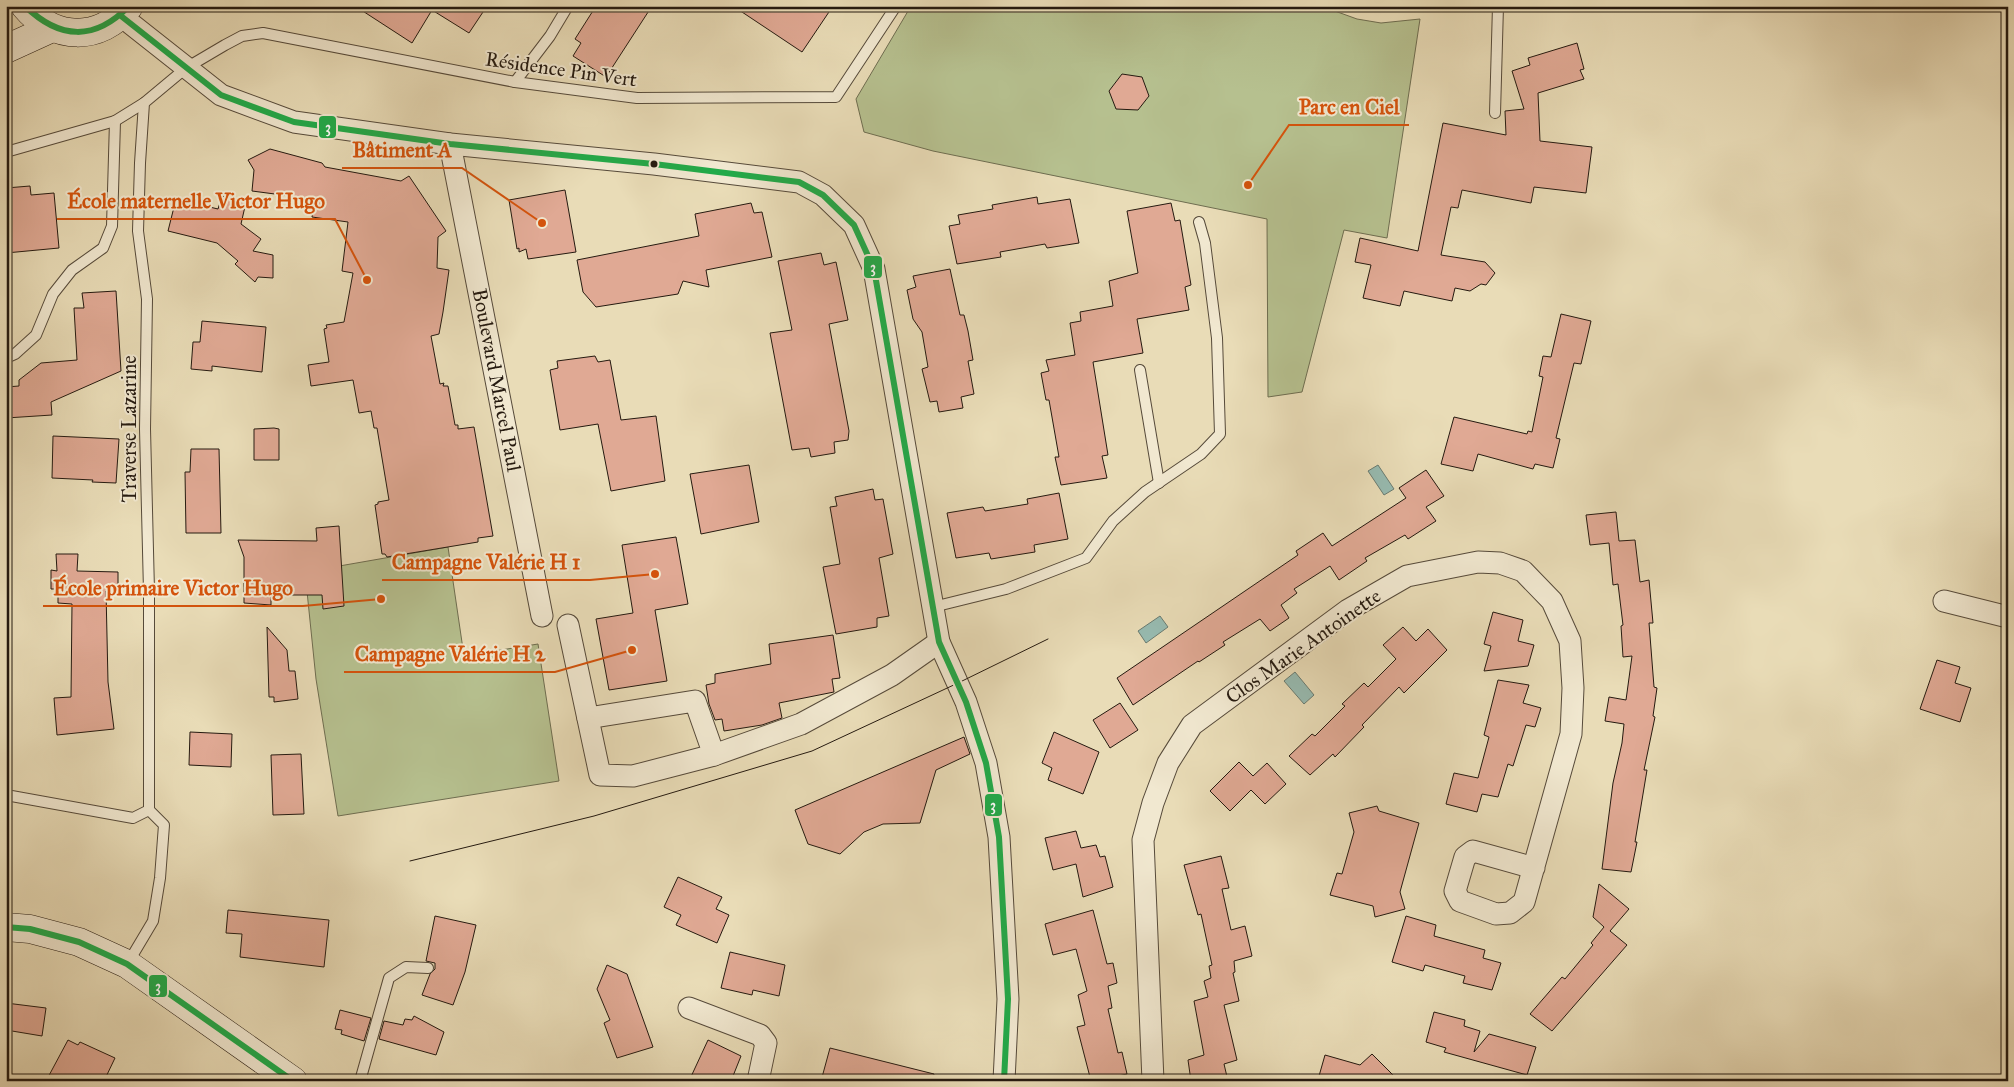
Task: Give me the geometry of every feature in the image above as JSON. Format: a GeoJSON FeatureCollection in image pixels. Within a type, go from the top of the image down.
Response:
{"type":"FeatureCollection","features":[{"type":"Feature","properties":{"kind":"street"},"geometry":{"type":"LineString","coordinates":[[25,6],[37,19],[52,28],[70,33],[88,33],[106,27],[125,11],[186,68],[221,95],[294,122],[450,144],[654,164],[798,182],[823,195],[854,224],[874,269],[939,642],[963,696],[986,763],[998,837],[1008,999],[1004,1081]]}},
{"type":"Feature","properties":{"kind":"street"},"geometry":{"type":"LineString","coordinates":[[6,49],[52,28]]}},
{"type":"Feature","properties":{"kind":"street","name":"Boulevard Marcel Paul"},"geometry":{"type":"LineString","coordinates":[[450,144],[542,616]]}},
{"type":"Feature","properties":{"kind":"street","name":"Clos Marie Antoinette"},"geometry":{"type":"LineString","coordinates":[[1153,1081],[1143,840],[1153,804],[1168,763],[1192,725],[1348,610],[1407,576],[1478,562],[1500,562],[1523,571],[1552,601],[1570,641],[1573,688],[1572,734],[1534,868]]}},
{"type":"Feature","properties":{"kind":"street"},"geometry":{"type":"LineString","coordinates":[[1944,601],[2008,617]]}},
{"type":"Feature","properties":{"kind":"street"},"geometry":{"type":"LineString","coordinates":[[568,625],[600,775],[633,776],[714,755],[801,724],[892,675],[939,642]]}},
{"type":"Feature","properties":{"kind":"street"},"geometry":{"type":"LineString","coordinates":[[588,718],[695,701],[714,755]]}},
{"type":"Feature","properties":{"kind":"street"},"geometry":{"type":"LineString","coordinates":[[6,927],[30,929],[79,942],[127,964],[292,1081]]}},
{"type":"Feature","properties":{"kind":"street"},"geometry":{"type":"LineString","coordinates":[[689,1008],[760,1036],[766,1043],[758,1081]]}},
{"type":"Feature","properties":{"kind":"lane"},"geometry":{"type":"LineString","coordinates":[[515,82],[550,36],[568,6]]}},
{"type":"Feature","properties":{"kind":"lane","name":"Résidence Pin Vert"},"geometry":{"type":"LineString","coordinates":[[186,68],[242,36],[262,34],[515,82],[637,98],[836,97],[896,6]]}},
{"type":"Feature","properties":{"kind":"lane"},"geometry":{"type":"LineString","coordinates":[[1495,112],[1498,6]]}},
{"type":"Feature","properties":{"kind":"lane"},"geometry":{"type":"LineString","coordinates":[[6,152],[116,121],[144,103],[186,68]]}},
{"type":"Feature","properties":{"kind":"lane","name":"Traverse Lazarine"},"geometry":{"type":"LineString","coordinates":[[144,103],[138,231],[147,299],[145,429],[149,591],[149,810]]}},
{"type":"Feature","properties":{"kind":"lane"},"geometry":{"type":"LineString","coordinates":[[6,358],[15,354],[36,335],[52,294],[72,270],[103,248],[112,226],[116,121]]}},
{"type":"Feature","properties":{"kind":"lane"},"geometry":{"type":"LineString","coordinates":[[933,607],[1006,589],[1086,558],[1113,521],[1145,492],[1201,454],[1220,434],[1217,338],[1205,242],[1198,222]]}},
{"type":"Feature","properties":{"kind":"lane"},"geometry":{"type":"LineString","coordinates":[[1140,370],[1159,483]]}},
{"type":"Feature","properties":{"kind":"lane"},"geometry":{"type":"LineString","coordinates":[[6,795],[133,818],[149,810],[164,825],[160,878],[153,921],[127,964]]}},
{"type":"Feature","properties":{"kind":"lane"},"geometry":{"type":"LineString","coordinates":[[360,1081],[389,978],[406,967],[428,968]]}},
{"type":"Feature","properties":{"kind":"green space"},"geometry":{"type":"Polygon","coordinates":[[[911,6],[1321,6],[1357,19],[1381,23],[1420,19],[1387,238],[1344,230],[1302,392],[1268,397],[1267,219],[933,151],[864,132],[856,99],[911,6]]]}},
{"type":"Feature","properties":{"kind":"green space"},"geometry":{"type":"Polygon","coordinates":[[[448,547],[464,656],[538,644],[559,781],[338,816],[316,679],[305,572],[448,547]]]}},
{"type":"Feature","properties":{"kind":"water"},"geometry":{"type":"Polygon","coordinates":[[[1378,465],[1394,489],[1384,495],[1368,471],[1378,465]]]}},
{"type":"Feature","properties":{"kind":"water"},"geometry":{"type":"Polygon","coordinates":[[[1160,616],[1168,627],[1146,643],[1138,631],[1160,616]]]}},
{"type":"Feature","properties":{"kind":"water"},"geometry":{"type":"Polygon","coordinates":[[[1295,672],[1314,695],[1304,704],[1284,681],[1295,672]]]}},
{"type":"Feature","properties":{"kind":"building"},"geometry":{"type":"Polygon","coordinates":[[[355,6],[487,6],[469,33],[432,10],[412,43],[355,6]]]}},
{"type":"Feature","properties":{"kind":"building"},"geometry":{"type":"Polygon","coordinates":[[[596,6],[652,6],[606,77],[573,56],[581,43],[575,39],[596,6]]]}},
{"type":"Feature","properties":{"kind":"building"},"geometry":{"type":"Polygon","coordinates":[[[733,6],[833,6],[802,52],[733,6]]]}},
{"type":"Feature","properties":{"kind":"building"},"geometry":{"type":"Polygon","coordinates":[[[1577,43],[1584,69],[1580,70],[1584,79],[1538,93],[1540,141],[1592,147],[1586,193],[1534,187],[1531,203],[1462,190],[1458,208],[1451,207],[1441,255],[1485,262],[1495,273],[1486,285],[1481,284],[1470,291],[1455,288],[1452,301],[1404,291],[1400,306],[1363,298],[1371,265],[1355,262],[1360,238],[1418,251],[1443,123],[1506,135],[1505,111],[1524,109],[1512,71],[1530,65],[1528,58],[1577,43]]]}},
{"type":"Feature","properties":{"kind":"building"},"geometry":{"type":"Polygon","coordinates":[[[1122,74],[1142,77],[1149,96],[1138,110],[1116,109],[1109,91],[1122,74]]]}},
{"type":"Feature","properties":{"kind":"building"},"geometry":{"type":"Polygon","coordinates":[[[270,149],[322,163],[325,167],[401,181],[409,176],[446,231],[438,237],[437,268],[449,270],[443,312],[439,334],[431,336],[440,384],[444,383],[443,386],[448,386],[455,425],[458,425],[458,429],[474,427],[493,536],[478,538],[478,542],[387,557],[385,554],[382,554],[375,505],[378,502],[389,500],[377,428],[374,428],[371,411],[359,413],[353,380],[311,386],[308,365],[329,362],[324,329],[327,328],[326,325],[344,322],[353,273],[342,271],[348,222],[312,217],[313,208],[304,206],[305,198],[252,191],[254,170],[248,160],[270,149]]]}},
{"type":"Feature","properties":{"kind":"building"},"geometry":{"type":"Polygon","coordinates":[[[30,186],[31,195],[54,193],[59,248],[6,253],[6,188],[30,186]]]}},
{"type":"Feature","properties":{"kind":"building"},"geometry":{"type":"Polygon","coordinates":[[[565,190],[576,252],[528,259],[526,249],[519,252],[519,248],[517,249],[509,200],[565,190]]]}},
{"type":"Feature","properties":{"kind":"building"},"geometry":{"type":"Polygon","coordinates":[[[222,196],[246,202],[241,224],[261,239],[253,251],[273,255],[273,278],[258,277],[255,282],[235,264],[238,261],[217,243],[168,231],[176,199],[218,209],[222,196]]]}},
{"type":"Feature","properties":{"kind":"building"},"geometry":{"type":"Polygon","coordinates":[[[1037,197],[1038,204],[1070,199],[1079,243],[1047,248],[1045,244],[1000,252],[1001,257],[957,264],[949,226],[960,224],[958,215],[993,209],[992,205],[1037,197]]]}},
{"type":"Feature","properties":{"kind":"building"},"geometry":{"type":"Polygon","coordinates":[[[751,203],[754,213],[762,212],[772,257],[706,270],[709,287],[683,281],[678,294],[596,307],[583,292],[577,260],[699,236],[695,214],[751,203]]]}},
{"type":"Feature","properties":{"kind":"building"},"geometry":{"type":"Polygon","coordinates":[[[1171,203],[1175,221],[1180,220],[1191,285],[1185,287],[1189,310],[1137,319],[1143,353],[1093,362],[1108,455],[1102,456],[1107,478],[1061,485],[1055,457],[1059,457],[1049,400],[1046,400],[1041,373],[1049,371],[1046,360],[1075,355],[1070,323],[1081,321],[1080,312],[1113,306],[1109,281],[1138,273],[1127,211],[1171,203]]]}},
{"type":"Feature","properties":{"kind":"building"},"geometry":{"type":"Polygon","coordinates":[[[821,253],[824,265],[836,262],[848,320],[829,324],[849,431],[848,440],[834,442],[835,453],[811,457],[809,448],[792,450],[770,333],[792,330],[778,261],[821,253]]]}},
{"type":"Feature","properties":{"kind":"building"},"geometry":{"type":"Polygon","coordinates":[[[950,269],[960,315],[964,315],[968,331],[973,360],[968,361],[974,394],[961,397],[963,408],[939,412],[937,401],[930,402],[922,369],[928,367],[922,332],[913,319],[907,290],[916,287],[913,276],[950,269]]]}},
{"type":"Feature","properties":{"kind":"building"},"geometry":{"type":"Polygon","coordinates":[[[116,291],[121,371],[51,402],[52,415],[6,418],[6,387],[19,386],[19,380],[41,363],[77,360],[74,308],[84,308],[82,293],[116,291]]]}},
{"type":"Feature","properties":{"kind":"building"},"geometry":{"type":"Polygon","coordinates":[[[1561,314],[1591,321],[1581,364],[1574,363],[1556,438],[1560,439],[1553,468],[1535,464],[1533,469],[1478,454],[1473,471],[1441,464],[1454,417],[1527,434],[1528,431],[1532,432],[1543,377],[1539,376],[1543,356],[1551,357],[1561,314]]]}},
{"type":"Feature","properties":{"kind":"building"},"geometry":{"type":"Polygon","coordinates":[[[202,321],[266,327],[262,372],[212,366],[212,371],[191,369],[193,342],[200,342],[202,321]]]}},
{"type":"Feature","properties":{"kind":"building"},"geometry":{"type":"Polygon","coordinates":[[[595,356],[598,362],[610,360],[621,420],[656,416],[665,481],[611,491],[598,424],[560,430],[550,370],[558,368],[557,361],[595,356]]]}},
{"type":"Feature","properties":{"kind":"building"},"geometry":{"type":"Polygon","coordinates":[[[254,429],[279,429],[279,460],[254,460],[254,429]]]}},
{"type":"Feature","properties":{"kind":"building"},"geometry":{"type":"Polygon","coordinates":[[[53,436],[119,439],[116,483],[52,478],[53,436]]]}},
{"type":"Feature","properties":{"kind":"building"},"geometry":{"type":"Polygon","coordinates":[[[191,449],[219,449],[221,533],[186,533],[185,472],[190,472],[191,449]]]}},
{"type":"Feature","properties":{"kind":"building"},"geometry":{"type":"Polygon","coordinates":[[[749,465],[759,522],[701,534],[690,474],[749,465]]]}},
{"type":"Feature","properties":{"kind":"building"},"geometry":{"type":"Polygon","coordinates":[[[1426,470],[1444,496],[1426,507],[1436,521],[1408,539],[1405,535],[1365,558],[1367,561],[1339,580],[1330,566],[1294,589],[1297,593],[1281,605],[1289,618],[1270,631],[1260,619],[1223,642],[1225,645],[1133,705],[1117,678],[1298,555],[1296,551],[1323,533],[1332,546],[1406,498],[1399,488],[1426,470]]]}},
{"type":"Feature","properties":{"kind":"building"},"geometry":{"type":"Polygon","coordinates":[[[873,489],[875,500],[883,499],[893,554],[879,558],[889,616],[877,618],[877,627],[836,634],[823,567],[840,564],[830,507],[837,506],[835,497],[873,489]]]}},
{"type":"Feature","properties":{"kind":"building"},"geometry":{"type":"Polygon","coordinates":[[[1059,493],[1068,539],[1034,545],[1035,552],[991,559],[989,553],[956,558],[947,513],[983,507],[985,511],[1028,504],[1027,499],[1059,493]]]}},
{"type":"Feature","properties":{"kind":"building"},"geometry":{"type":"Polygon","coordinates":[[[1616,512],[1619,541],[1635,540],[1640,582],[1649,580],[1653,623],[1649,623],[1654,687],[1657,688],[1653,716],[1655,717],[1644,770],[1647,770],[1631,872],[1602,869],[1613,783],[1622,743],[1624,724],[1605,721],[1609,697],[1626,700],[1632,656],[1623,657],[1621,626],[1623,625],[1618,584],[1613,585],[1609,543],[1590,545],[1586,515],[1616,512]]]}},
{"type":"Feature","properties":{"kind":"building"},"geometry":{"type":"Polygon","coordinates":[[[339,526],[344,606],[323,609],[322,595],[271,595],[271,605],[244,603],[244,557],[238,540],[317,541],[316,528],[339,526]]]}},
{"type":"Feature","properties":{"kind":"building"},"geometry":{"type":"Polygon","coordinates":[[[676,537],[688,604],[655,610],[667,681],[609,690],[596,619],[633,613],[622,545],[676,537]]]}},
{"type":"Feature","properties":{"kind":"building"},"geometry":{"type":"Polygon","coordinates":[[[56,554],[78,554],[77,571],[118,572],[118,592],[106,591],[108,682],[114,729],[57,735],[54,698],[71,697],[72,604],[58,603],[58,589],[51,589],[51,570],[57,571],[56,554]]]}},
{"type":"Feature","properties":{"kind":"building"},"geometry":{"type":"Polygon","coordinates":[[[1493,612],[1523,620],[1518,641],[1534,645],[1528,666],[1484,671],[1491,646],[1484,644],[1493,612]]]}},
{"type":"Feature","properties":{"kind":"building"},"geometry":{"type":"Polygon","coordinates":[[[267,627],[287,650],[289,671],[295,671],[298,699],[274,702],[274,697],[269,697],[267,627]]]}},
{"type":"Feature","properties":{"kind":"building"},"geometry":{"type":"Polygon","coordinates":[[[1403,627],[1416,641],[1428,629],[1447,650],[1404,693],[1399,687],[1362,725],[1364,727],[1335,757],[1333,754],[1310,775],[1289,756],[1312,734],[1315,736],[1345,706],[1342,704],[1364,683],[1368,687],[1396,659],[1383,645],[1403,627]]]}},
{"type":"Feature","properties":{"kind":"building"},"geometry":{"type":"Polygon","coordinates":[[[833,635],[840,678],[832,679],[834,692],[779,703],[782,718],[762,725],[724,731],[722,719],[715,720],[709,704],[706,685],[715,683],[715,674],[771,664],[769,644],[833,635]]]}},
{"type":"Feature","properties":{"kind":"building"},"geometry":{"type":"Polygon","coordinates":[[[1937,660],[1960,667],[1955,683],[1971,688],[1960,722],[1920,709],[1937,660]]]}},
{"type":"Feature","properties":{"kind":"building"},"geometry":{"type":"Polygon","coordinates":[[[1498,680],[1529,685],[1523,703],[1541,708],[1535,727],[1526,725],[1513,766],[1508,764],[1498,797],[1482,794],[1477,812],[1446,804],[1454,773],[1478,778],[1489,737],[1484,735],[1498,680]]]}},
{"type":"Feature","properties":{"kind":"building"},"geometry":{"type":"Polygon","coordinates":[[[1120,703],[1138,730],[1110,748],[1093,720],[1120,703]]]}},
{"type":"Feature","properties":{"kind":"building"},"geometry":{"type":"Polygon","coordinates":[[[190,732],[232,734],[231,767],[189,765],[190,732]]]}},
{"type":"Feature","properties":{"kind":"building"},"geometry":{"type":"Polygon","coordinates":[[[1054,732],[1099,752],[1083,794],[1048,780],[1052,768],[1042,763],[1054,732]]]}},
{"type":"Feature","properties":{"kind":"building"},"geometry":{"type":"Polygon","coordinates":[[[964,737],[970,754],[936,770],[920,823],[883,824],[864,832],[840,854],[808,844],[795,810],[964,737]]]}},
{"type":"Feature","properties":{"kind":"building"},"geometry":{"type":"Polygon","coordinates":[[[301,754],[304,814],[273,815],[271,755],[301,754]]]}},
{"type":"Feature","properties":{"kind":"building"},"geometry":{"type":"Polygon","coordinates":[[[1239,762],[1253,776],[1267,763],[1286,784],[1265,804],[1251,790],[1230,811],[1210,791],[1239,762]]]}},
{"type":"Feature","properties":{"kind":"building"},"geometry":{"type":"Polygon","coordinates":[[[1377,806],[1379,811],[1419,823],[1400,892],[1405,909],[1375,917],[1373,906],[1330,895],[1337,873],[1342,874],[1354,832],[1349,813],[1377,806]]]}},
{"type":"Feature","properties":{"kind":"building"},"geometry":{"type":"Polygon","coordinates":[[[1076,831],[1081,848],[1096,845],[1100,857],[1105,856],[1113,887],[1083,897],[1076,864],[1053,870],[1045,838],[1076,831]]]}},
{"type":"Feature","properties":{"kind":"building"},"geometry":{"type":"Polygon","coordinates":[[[1221,856],[1229,888],[1222,889],[1231,930],[1245,926],[1252,956],[1234,961],[1235,972],[1233,973],[1239,1001],[1224,1005],[1237,1060],[1224,1064],[1228,1081],[1191,1081],[1188,1060],[1204,1055],[1194,1001],[1208,997],[1204,981],[1211,978],[1209,966],[1212,965],[1201,914],[1198,915],[1184,865],[1221,856]]]}},
{"type":"Feature","properties":{"kind":"building"},"geometry":{"type":"Polygon","coordinates":[[[678,877],[722,897],[716,909],[729,915],[717,943],[676,925],[681,915],[664,907],[678,877]]]}},
{"type":"Feature","properties":{"kind":"building"},"geometry":{"type":"Polygon","coordinates":[[[1599,884],[1629,909],[1610,931],[1627,945],[1552,1031],[1530,1014],[1562,977],[1565,979],[1593,945],[1591,943],[1604,927],[1593,917],[1599,884]]]}},
{"type":"Feature","properties":{"kind":"building"},"geometry":{"type":"Polygon","coordinates":[[[228,910],[329,920],[324,967],[240,957],[242,934],[226,933],[228,910]]]}},
{"type":"Feature","properties":{"kind":"building"},"geometry":{"type":"Polygon","coordinates":[[[1093,910],[1107,964],[1113,963],[1117,983],[1108,986],[1112,1008],[1108,1009],[1118,1053],[1122,1052],[1127,1074],[1096,1081],[1091,1081],[1077,1027],[1085,1025],[1078,995],[1087,991],[1076,949],[1053,955],[1045,924],[1093,910]]]}},
{"type":"Feature","properties":{"kind":"building"},"geometry":{"type":"Polygon","coordinates":[[[435,916],[476,925],[465,972],[453,1005],[422,995],[430,974],[435,969],[435,963],[426,961],[435,916]]]}},
{"type":"Feature","properties":{"kind":"building"},"geometry":{"type":"Polygon","coordinates":[[[1406,916],[1436,925],[1434,936],[1485,950],[1483,958],[1501,963],[1492,990],[1463,983],[1465,976],[1425,965],[1423,971],[1392,962],[1406,916]]]}},
{"type":"Feature","properties":{"kind":"building"},"geometry":{"type":"Polygon","coordinates":[[[730,952],[785,965],[779,996],[753,990],[752,995],[721,988],[730,952]]]}},
{"type":"Feature","properties":{"kind":"building"},"geometry":{"type":"Polygon","coordinates":[[[607,965],[627,974],[653,1047],[617,1058],[604,1023],[610,1020],[597,989],[607,965]]]}},
{"type":"Feature","properties":{"kind":"building"},"geometry":{"type":"Polygon","coordinates":[[[6,1003],[46,1008],[42,1036],[6,1030],[6,1003]]]}},
{"type":"Feature","properties":{"kind":"building"},"geometry":{"type":"Polygon","coordinates":[[[340,1010],[371,1018],[364,1041],[341,1034],[342,1030],[335,1029],[340,1010]]]}},
{"type":"Feature","properties":{"kind":"building"},"geometry":{"type":"Polygon","coordinates":[[[1434,1012],[1465,1020],[1464,1026],[1480,1031],[1474,1052],[1489,1034],[1536,1047],[1527,1075],[1444,1052],[1446,1048],[1426,1042],[1434,1012]]]}},
{"type":"Feature","properties":{"kind":"building"},"geometry":{"type":"Polygon","coordinates":[[[414,1016],[444,1032],[436,1055],[379,1039],[384,1021],[403,1025],[405,1019],[412,1020],[414,1016]]]}},
{"type":"Feature","properties":{"kind":"building"},"geometry":{"type":"Polygon","coordinates":[[[68,1040],[78,1045],[80,1042],[115,1058],[104,1081],[46,1081],[68,1040]]]}},
{"type":"Feature","properties":{"kind":"building"},"geometry":{"type":"Polygon","coordinates":[[[708,1040],[741,1056],[731,1081],[689,1081],[708,1040]]]}},
{"type":"Feature","properties":{"kind":"building"},"geometry":{"type":"Polygon","coordinates":[[[830,1048],[934,1074],[933,1081],[821,1081],[830,1048]]]}},
{"type":"Feature","properties":{"kind":"building"},"geometry":{"type":"Polygon","coordinates":[[[1372,1054],[1399,1081],[1334,1081],[1319,1076],[1325,1055],[1360,1065],[1372,1054]]]}},
{"type":"Feature","properties":{"kind":"tram line"},"geometry":{"type":"LineString","coordinates":[[410,861],[594,816],[812,751],[1048,639]]}},
{"type":"Feature","properties":{"kind":"transit line","name":"3"},"geometry":{"type":"LineString","coordinates":[[25,6],[51,25],[77,32],[103,26],[129,6]]}},
{"type":"Feature","properties":{"kind":"transit line","name":"3"},"geometry":{"type":"LineString","coordinates":[[121,16],[221,95],[294,122],[450,144],[654,164],[799,182],[823,195],[854,225],[874,269],[939,642],[966,702],[986,763],[999,837],[1008,999],[1004,1081]]}},
{"type":"Feature","properties":{"kind":"transit line","name":"3"},"geometry":{"type":"LineString","coordinates":[[6,927],[30,929],[79,942],[127,964],[293,1081]]}},
{"type":"Feature","properties":{"kind":"place","name":"Parc en Ciel"},"geometry":{"type":"Point","coordinates":[1248,185]}},
{"type":"Feature","properties":{"kind":"place","name":"Bâtiment A"},"geometry":{"type":"Point","coordinates":[542,223]}},
{"type":"Feature","properties":{"kind":"place","name":"École maternelle Victor Hugo"},"geometry":{"type":"Point","coordinates":[367,280]}},
{"type":"Feature","properties":{"kind":"place","name":"Campagne Valérie H 1"},"geometry":{"type":"Point","coordinates":[655,574]}},
{"type":"Feature","properties":{"kind":"place","name":"École primaire Victor Hugo"},"geometry":{"type":"Point","coordinates":[381,599]}},
{"type":"Feature","properties":{"kind":"place","name":"Campagne Valérie H 2"},"geometry":{"type":"Point","coordinates":[632,650]}}]}
